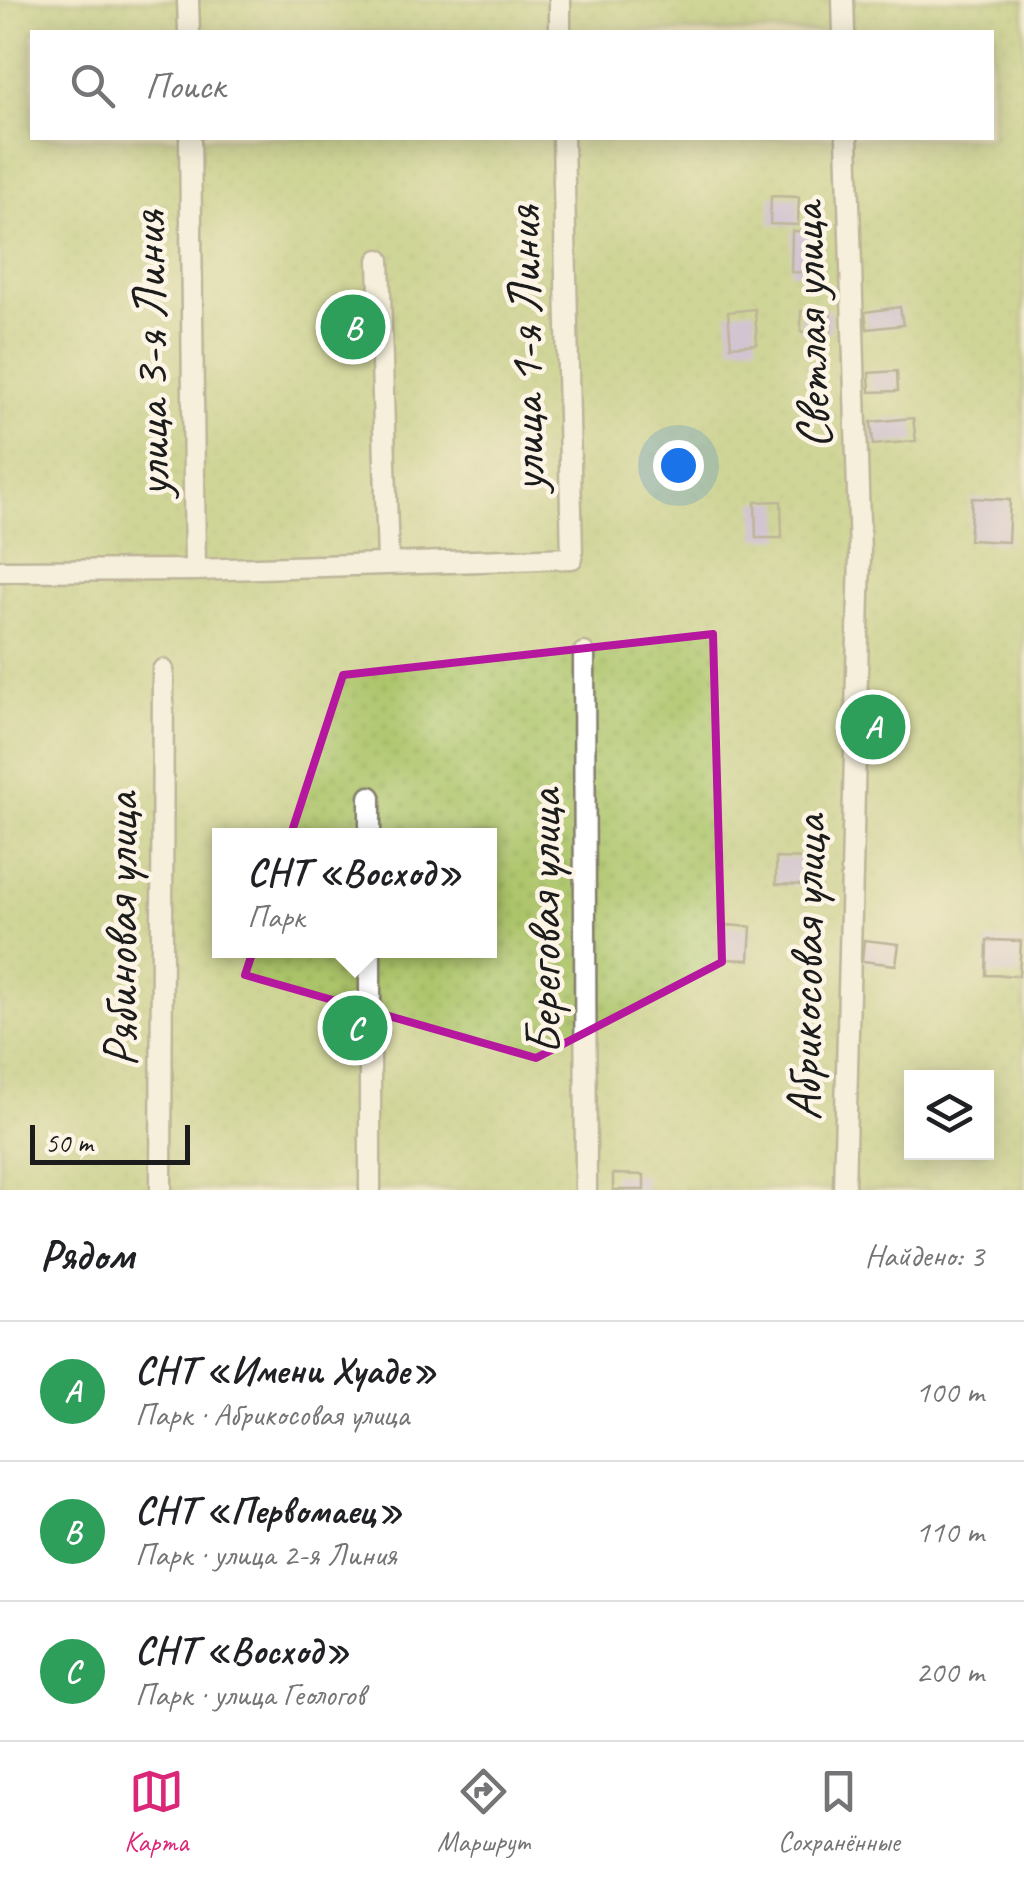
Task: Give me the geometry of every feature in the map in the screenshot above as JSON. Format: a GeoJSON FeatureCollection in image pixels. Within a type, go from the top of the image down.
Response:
{"type":"FeatureCollection","features":[{"type":"Feature","properties":{"kind":"street"},"geometry":{"type":"LineString","coordinates":[[188,0],[188,30]]}},
{"type":"Feature","properties":{"kind":"street"},"geometry":{"type":"LineString","coordinates":[[560,0],[560,30]]}},
{"type":"Feature","properties":{"kind":"street"},"geometry":{"type":"LineString","coordinates":[[843,0],[844,30]]}},
{"type":"Feature","properties":{"kind":"street","name":"улица 3-я Линия"},"geometry":{"type":"LineString","coordinates":[[190,140],[195,570]]}},
{"type":"Feature","properties":{"kind":"street","name":"улица 1-я Линия"},"geometry":{"type":"LineString","coordinates":[[388,564],[572,558],[563,140]]}},
{"type":"Feature","properties":{"kind":"street","name":"Светлая улица"},"geometry":{"type":"LineString","coordinates":[[847,140],[860,554],[856,628]]}},
{"type":"Feature","properties":{"kind":"street"},"geometry":{"type":"LineString","coordinates":[[0,571],[388,564],[379,260]]}},
{"type":"Feature","properties":{"kind":"street","name":"Абрикосовая улица"},"geometry":{"type":"LineString","coordinates":[[844,1190],[856,628]]}},
{"type":"Feature","properties":{"kind":"street","name":"Береговая улица"},"geometry":{"type":"LineString","coordinates":[[584,654],[586,1190]]}},
{"type":"Feature","properties":{"kind":"street","name":"Рябиновая улица"},"geometry":{"type":"LineString","coordinates":[[161,1190],[164,670]]}},
{"type":"Feature","properties":{"kind":"street"},"geometry":{"type":"LineString","coordinates":[[370,797],[370,828]]}},
{"type":"Feature","properties":{"kind":"street"},"geometry":{"type":"LineString","coordinates":[[370,958],[370,1190]]}},
{"type":"Feature","properties":{"kind":"highlighted area"},"geometry":{"type":"Polygon","coordinates":[[[713,634],[722,962],[536,1058],[245,975],[343,675],[713,634]]]}},
{"type":"Feature","properties":{"kind":"green space"},"geometry":{"type":"Polygon","coordinates":[[[0,0],[1024,0],[1024,1190],[0,1190],[0,0]]]}},
{"type":"Feature","properties":{"kind":"building"},"geometry":{"type":"Polygon","coordinates":[[[771,196],[799,197],[798,225],[770,224],[771,196]]]}},
{"type":"Feature","properties":{"kind":"building"},"geometry":{"type":"Polygon","coordinates":[[[792,231],[822,232],[821,273],[791,272],[792,231]]]}},
{"type":"Feature","properties":{"kind":"building"},"geometry":{"type":"Polygon","coordinates":[[[900,307],[903,325],[867,329],[865,312],[900,307]]]}},
{"type":"Feature","properties":{"kind":"building"},"geometry":{"type":"Polygon","coordinates":[[[755,309],[757,344],[731,346],[728,312],[755,309]]]}},
{"type":"Feature","properties":{"kind":"building"},"geometry":{"type":"Polygon","coordinates":[[[830,310],[831,331],[801,332],[801,311],[830,310]]]}},
{"type":"Feature","properties":{"kind":"building"},"geometry":{"type":"Polygon","coordinates":[[[897,371],[898,391],[870,392],[869,373],[897,371]]]}},
{"type":"Feature","properties":{"kind":"building"},"geometry":{"type":"Polygon","coordinates":[[[913,418],[916,441],[873,445],[871,422],[913,418]]]}},
{"type":"Feature","properties":{"kind":"building"},"geometry":{"type":"Polygon","coordinates":[[[972,498],[1010,500],[1008,542],[969,540],[972,498]]]}},
{"type":"Feature","properties":{"kind":"building"},"geometry":{"type":"Polygon","coordinates":[[[781,501],[782,538],[756,538],[755,502],[781,501]]]}},
{"type":"Feature","properties":{"kind":"building"},"geometry":{"type":"Polygon","coordinates":[[[776,858],[810,859],[809,885],[776,884],[776,858]]]}},
{"type":"Feature","properties":{"kind":"building"},"geometry":{"type":"Polygon","coordinates":[[[726,925],[751,927],[749,960],[725,959],[726,925]]]}},
{"type":"Feature","properties":{"kind":"building"},"geometry":{"type":"Polygon","coordinates":[[[864,940],[899,944],[896,965],[862,961],[864,940]]]}},
{"type":"Feature","properties":{"kind":"building"},"geometry":{"type":"Polygon","coordinates":[[[987,940],[1021,941],[1019,976],[986,975],[987,940]]]}},
{"type":"Feature","properties":{"kind":"building"},"geometry":{"type":"Polygon","coordinates":[[[613,1174],[644,1175],[644,1190],[613,1190],[613,1174]]]}},
{"type":"Feature","properties":{"kind":"place","name":"СНТ «Первомаец»"},"geometry":{"type":"Point","coordinates":[353,327]}},
{"type":"Feature","properties":{"kind":"place","name":"СНТ «Имени Хуаде»"},"geometry":{"type":"Point","coordinates":[873,727]}},
{"type":"Feature","properties":{"kind":"place","name":"СНТ «Восход»"},"geometry":{"type":"Point","coordinates":[355,1028]}}]}
